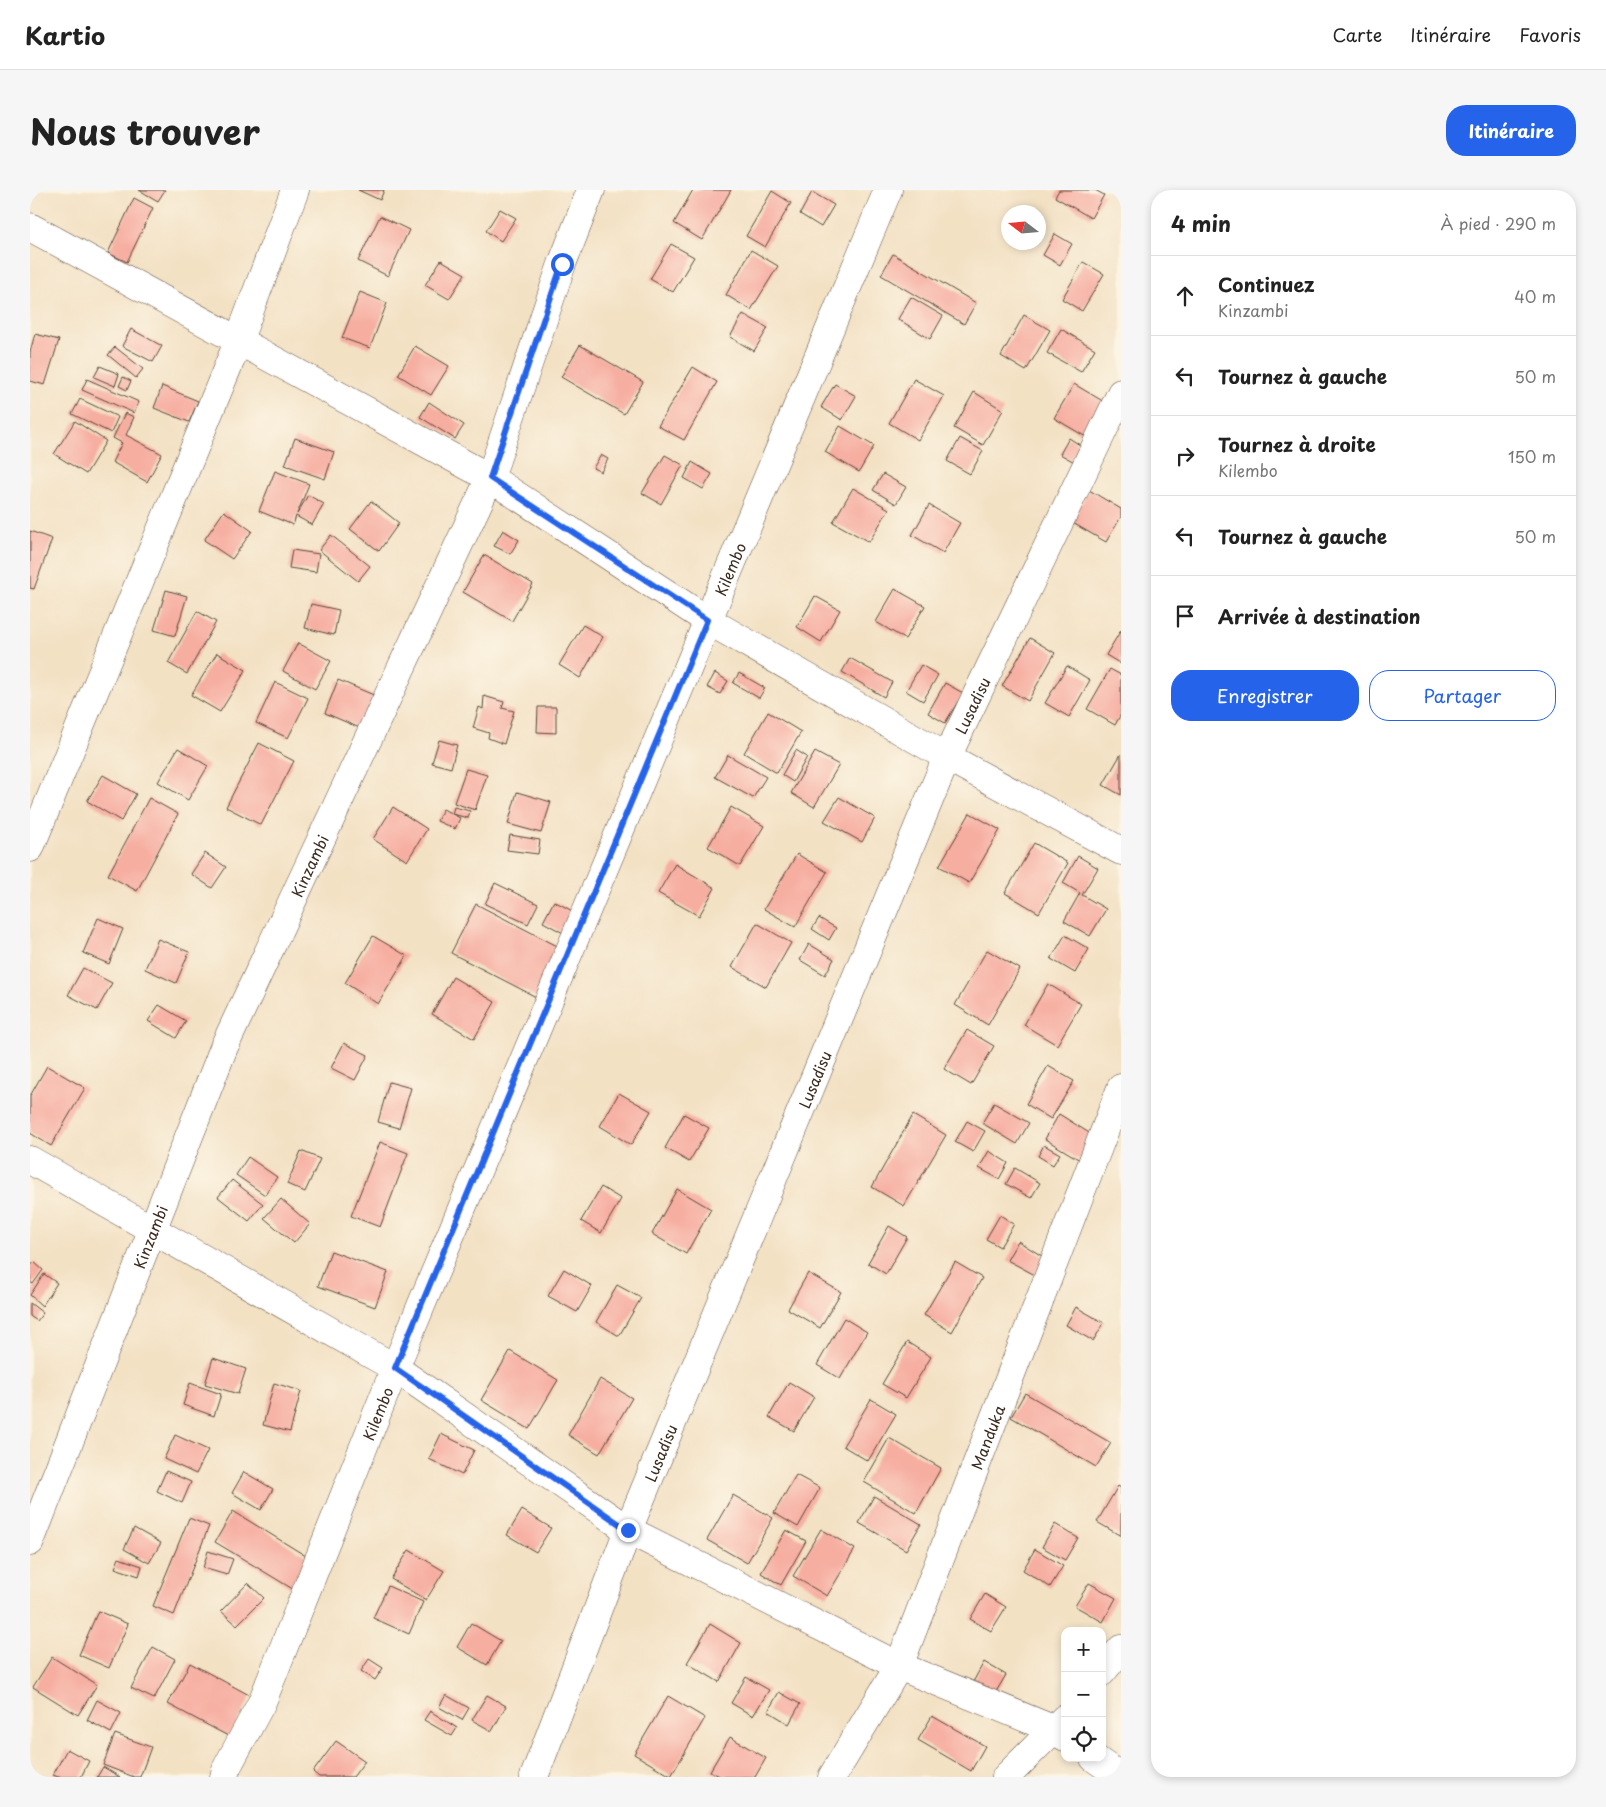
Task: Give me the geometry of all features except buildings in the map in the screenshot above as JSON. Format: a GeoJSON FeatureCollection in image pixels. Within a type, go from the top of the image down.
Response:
{"type":"FeatureCollection","features":[{"type":"Feature","properties":{"kind":"street"},"geometry":{"type":"LineString","coordinates":[[30,848],[238,342],[295,190]]}},
{"type":"Feature","properties":{"kind":"street","name":"Kinzambi"},"geometry":{"type":"LineString","coordinates":[[30,1542],[150,1229],[224,1047],[490,478],[562,264],[590,190]]}},
{"type":"Feature","properties":{"kind":"street","name":"Kilembo"},"geometry":{"type":"LineString","coordinates":[[224,1777],[226,1769],[262,1702],[395,1368],[707,620],[824,348],[888,190]]}},
{"type":"Feature","properties":{"kind":"street"},"geometry":{"type":"LineString","coordinates":[[30,226],[238,342],[490,478],[707,620],[947,757],[1121,851]]}},
{"type":"Feature","properties":{"kind":"street","name":"Lusadisu"},"geometry":{"type":"LineString","coordinates":[[534,1777],[628,1530],[947,757],[1121,393]]}},
{"type":"Feature","properties":{"kind":"street","name":"Manduka"},"geometry":{"type":"LineString","coordinates":[[832,1777],[899,1666],[1121,1088]]}},
{"type":"Feature","properties":{"kind":"street"},"geometry":{"type":"LineString","coordinates":[[30,1160],[395,1368],[628,1530],[899,1666],[1061,1728],[1006,1777]]}},
{"type":"Feature","properties":{"kind":"street"},"geometry":{"type":"LineString","coordinates":[[1106,1667],[1121,1649]]}},
{"type":"Feature","properties":{"kind":"street"},"geometry":{"type":"LineString","coordinates":[[1100,1762],[1121,1777]]}},
{"type":"Feature","properties":{"kind":"route"},"geometry":{"type":"LineString","coordinates":[[562,264],[490,478],[707,620],[395,1368],[628,1530]]}}]}
